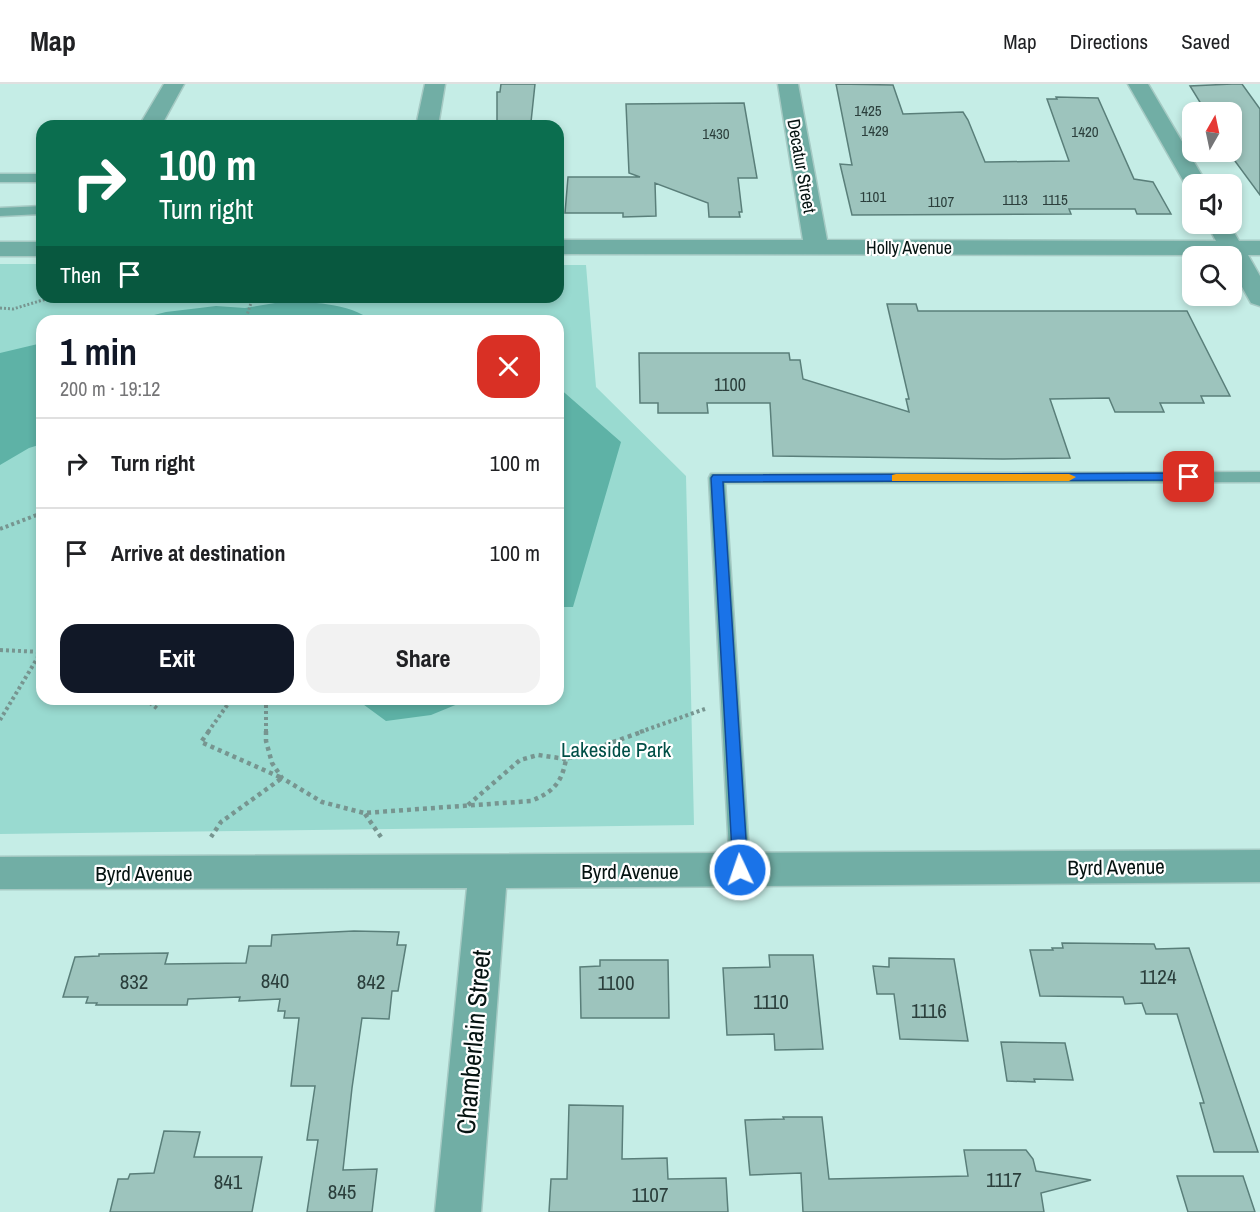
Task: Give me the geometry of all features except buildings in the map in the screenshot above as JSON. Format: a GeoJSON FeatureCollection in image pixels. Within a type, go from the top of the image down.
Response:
{"type":"FeatureCollection","features":[{"type":"Feature","properties":{"kind":"street"},"geometry":{"type":"LineString","coordinates":[[153,120],[174,84]]}},
{"type":"Feature","properties":{"kind":"street"},"geometry":{"type":"LineString","coordinates":[[428,120],[435,84]]}},
{"type":"Feature","properties":{"kind":"street","name":"Decatur Street"},"geometry":{"type":"LineString","coordinates":[[788,84],[816,247]]}},
{"type":"Feature","properties":{"kind":"street"},"geometry":{"type":"LineString","coordinates":[[1138,84],[1190,174]]}},
{"type":"Feature","properties":{"kind":"street","name":"Holly Avenue"},"geometry":{"type":"LineString","coordinates":[[564,247],[1182,248]]}},
{"type":"Feature","properties":{"kind":"street","name":"Holly Avenue"},"geometry":{"type":"LineString","coordinates":[[1242,248],[1260,248]]}},
{"type":"Feature","properties":{"kind":"street"},"geometry":{"type":"LineString","coordinates":[[0,249],[36,249]]}},
{"type":"Feature","properties":{"kind":"street"},"geometry":{"type":"LineString","coordinates":[[1242,265],[1260,298]]}},
{"type":"Feature","properties":{"kind":"street","name":"Byrd Avenue"},"geometry":{"type":"LineString","coordinates":[[0,873],[1260,866]]}},
{"type":"Feature","properties":{"kind":"street","name":"Chamberlain Street"},"geometry":{"type":"LineString","coordinates":[[458,1212],[489,872]]}},
{"type":"Feature","properties":{"kind":"lane"},"geometry":{"type":"LineString","coordinates":[[0,178],[36,178]]}},
{"type":"Feature","properties":{"kind":"lane"},"geometry":{"type":"LineString","coordinates":[[0,212],[36,210]]}},
{"type":"Feature","properties":{"kind":"lane"},"geometry":{"type":"LineString","coordinates":[[740,870],[717,478],[1260,477]]}},
{"type":"Feature","properties":{"kind":"path"},"geometry":{"type":"LineString","coordinates":[[0,308],[13,309],[36,302]]}},
{"type":"Feature","properties":{"kind":"path"},"geometry":{"type":"LineString","coordinates":[[0,529],[36,515]]}},
{"type":"Feature","properties":{"kind":"path"},"geometry":{"type":"LineString","coordinates":[[0,650],[36,652]]}},
{"type":"Feature","properties":{"kind":"path"},"geometry":{"type":"LineString","coordinates":[[0,720],[36,662]]}},
{"type":"Feature","properties":{"kind":"path"},"geometry":{"type":"LineString","coordinates":[[466,806],[520,760],[538,755],[566,759],[730,700]]}},
{"type":"Feature","properties":{"kind":"path"},"geometry":{"type":"LineString","coordinates":[[153,705],[159,710]]}},
{"type":"Feature","properties":{"kind":"path"},"geometry":{"type":"LineString","coordinates":[[227,705],[201,742],[282,778],[322,802],[364,813],[531,801],[551,794],[564,778],[566,759]]}},
{"type":"Feature","properties":{"kind":"path"},"geometry":{"type":"LineString","coordinates":[[266,705],[266,741],[272,763],[282,778]]}},
{"type":"Feature","properties":{"kind":"path"},"geometry":{"type":"LineString","coordinates":[[188,873],[221,822],[282,778]]}},
{"type":"Feature","properties":{"kind":"green space","name":"Lakeside Park"},"geometry":{"type":"Polygon","coordinates":[[[0,264],[36,264],[36,303],[564,303],[564,265],[586,265],[596,387],[686,476],[694,825],[0,834],[0,264]]]}},
{"type":"Feature","properties":{"kind":"shaded area"},"geometry":{"type":"Polygon","coordinates":[[[275,303],[316,303],[352,310],[363,315],[154,315],[216,306],[245,308],[275,303]]]}},
{"type":"Feature","properties":{"kind":"shaded area"},"geometry":{"type":"Polygon","coordinates":[[[36,344],[36,446],[0,465],[0,353],[36,344]]]}},
{"type":"Feature","properties":{"kind":"shaded area"},"geometry":{"type":"Polygon","coordinates":[[[564,392],[621,442],[573,607],[564,607],[564,392]]]}},
{"type":"Feature","properties":{"kind":"shaded area"},"geometry":{"type":"Polygon","coordinates":[[[364,705],[455,705],[431,715],[386,721],[364,705]]]}},
{"type":"Feature","properties":{"kind":"slow traffic"},"geometry":{"type":"LineString","coordinates":[[896,478],[1069,477]]}},
{"type":"Feature","properties":{"kind":"route"},"geometry":{"type":"LineString","coordinates":[[740,870],[717,478],[1189,477]]}}]}
